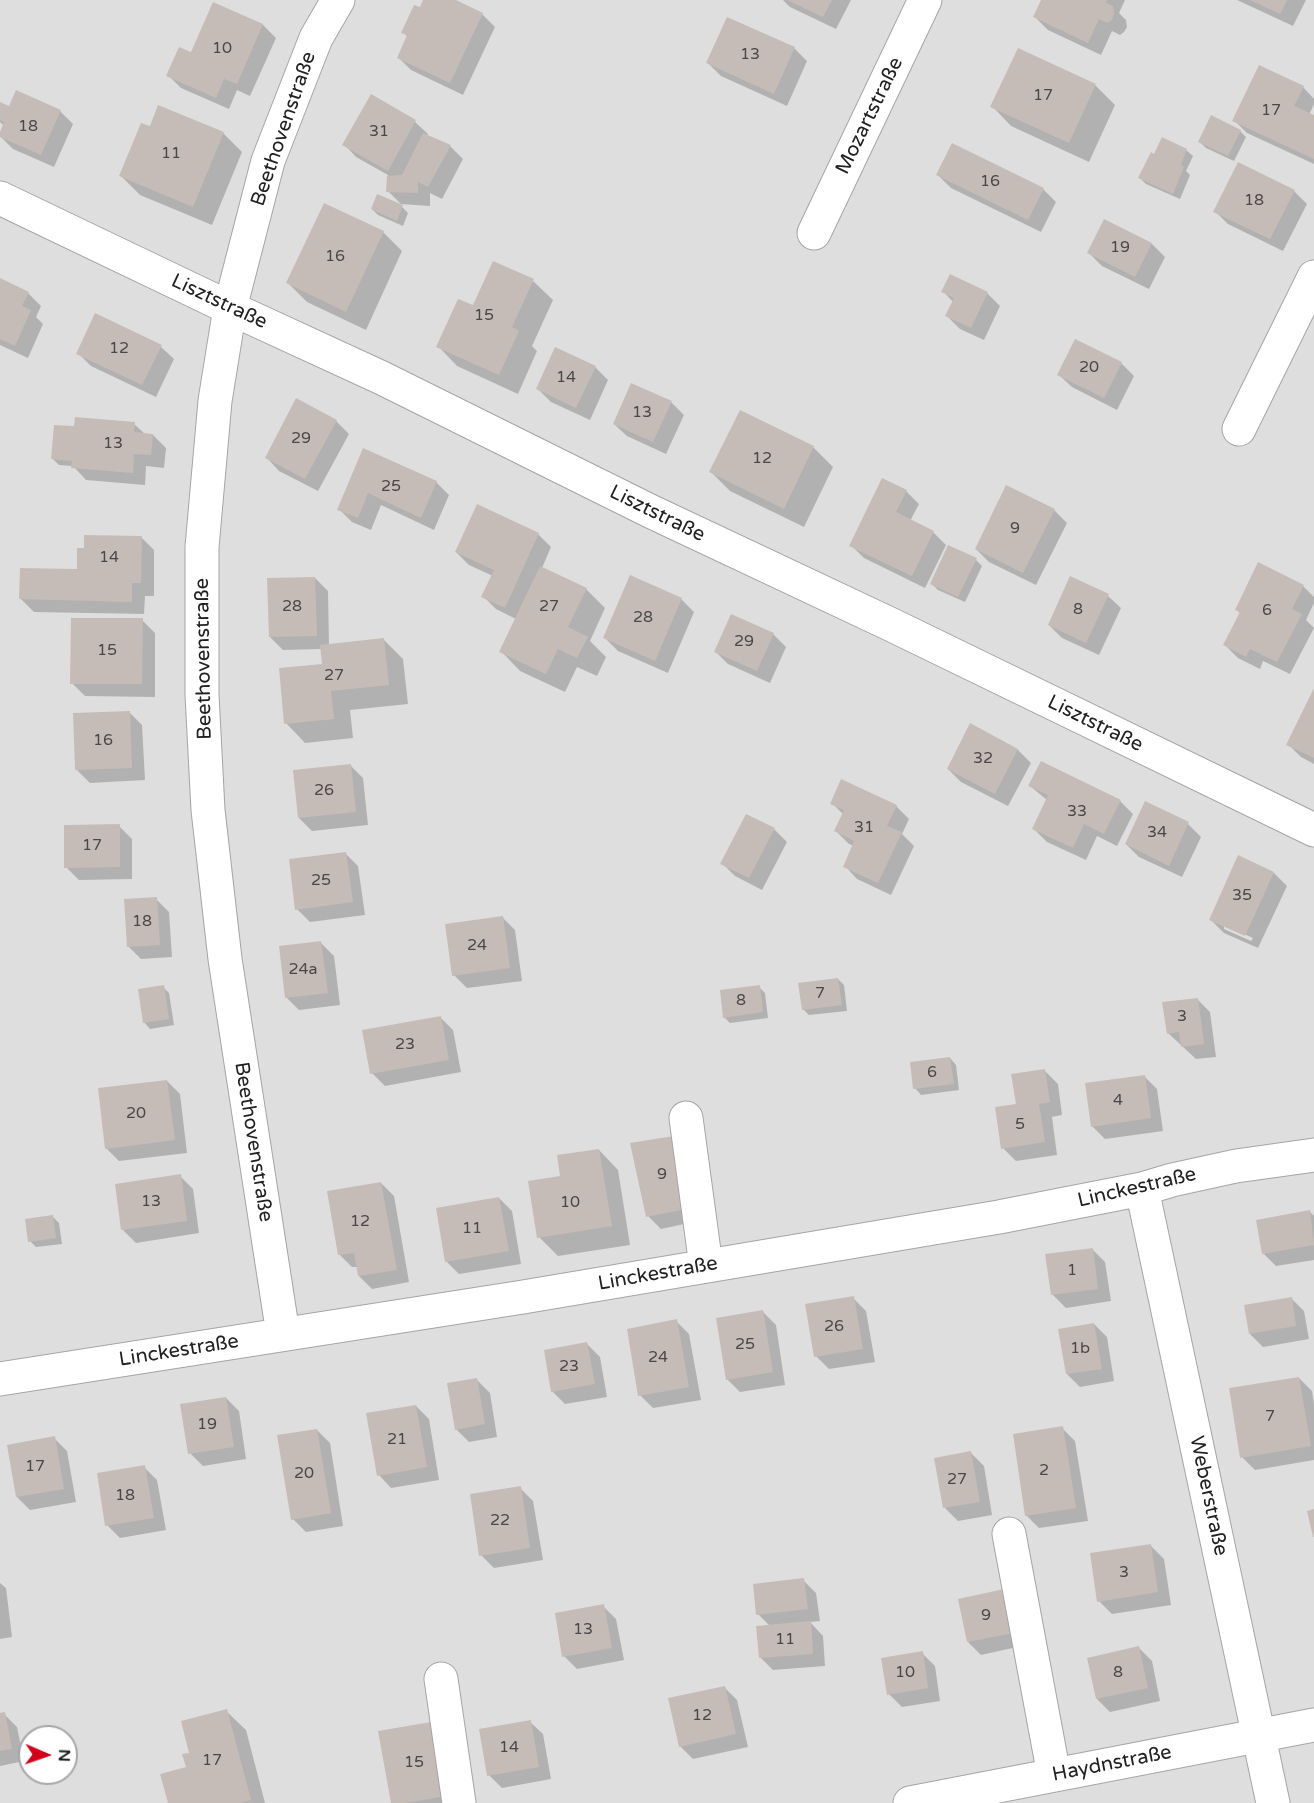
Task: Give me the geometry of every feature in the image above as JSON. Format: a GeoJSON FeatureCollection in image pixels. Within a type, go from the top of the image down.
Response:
{"type":"FeatureCollection","features":[{"type":"Feature","properties":{"kind":"street","name":"Beethovenstraße"},"geometry":{"type":"LineString","coordinates":[[283,1334],[224,949],[208,810],[202,695],[202,547],[215,401],[230,308],[268,161],[316,38],[338,0]]}},
{"type":"Feature","properties":{"kind":"street","name":"Mozartstraße"},"geometry":{"type":"LineString","coordinates":[[814,233],[925,0]]}},
{"type":"Feature","properties":{"kind":"street","name":"Lisztstraße"},"geometry":{"type":"LineString","coordinates":[[0,198],[382,378],[650,511],[902,630],[1314,830]]}},
{"type":"Feature","properties":{"kind":"street"},"geometry":{"type":"LineString","coordinates":[[1239,429],[1314,277]]}},
{"type":"Feature","properties":{"kind":"street"},"geometry":{"type":"LineString","coordinates":[[686,1118],[706,1266]]}},
{"type":"Feature","properties":{"kind":"street","name":"Linckestraße"},"geometry":{"type":"LineString","coordinates":[[0,1379],[514,1298],[999,1217],[1142,1189],[1236,1166],[1314,1155]]}},
{"type":"Feature","properties":{"kind":"street","name":"Weberstraße"},"geometry":{"type":"LineString","coordinates":[[1142,1189],[1273,1803]]}},
{"type":"Feature","properties":{"kind":"street"},"geometry":{"type":"LineString","coordinates":[[1009,1534],[1054,1775]]}},
{"type":"Feature","properties":{"kind":"street"},"geometry":{"type":"LineString","coordinates":[[441,1679],[459,1803]]}},
{"type":"Feature","properties":{"kind":"street","name":"Haydnstraße"},"geometry":{"type":"LineString","coordinates":[[910,1803],[1314,1725]]}},
{"type":"Feature","properties":{"kind":"shaded area"},"geometry":{"type":"Polygon","coordinates":[[[0,0],[1314,0],[1314,1803],[0,1803],[0,0]]]}},
{"type":"Feature","properties":{"kind":"building"},"geometry":{"type":"Polygon","coordinates":[[[423,0],[456,0],[483,13],[450,83],[397,58],[407,35],[401,33],[414,5],[420,7],[423,0]]]}},
{"type":"Feature","properties":{"kind":"building"},"geometry":{"type":"Polygon","coordinates":[[[787,0],[832,0],[823,17],[787,0]]]}},
{"type":"Feature","properties":{"kind":"building"},"geometry":{"type":"Polygon","coordinates":[[[1041,0],[1107,0],[1106,3],[1113,6],[1114,13],[1112,20],[1107,23],[1099,19],[1088,43],[1033,17],[1041,0]]]}},
{"type":"Feature","properties":{"kind":"building"},"geometry":{"type":"Polygon","coordinates":[[[1250,0],[1287,0],[1280,14],[1250,0]]]}},
{"type":"Feature","properties":{"kind":"building"},"geometry":{"type":"Polygon","coordinates":[[[213,2],[263,24],[237,84],[224,79],[216,98],[166,76],[179,47],[191,52],[213,2]]]}},
{"type":"Feature","properties":{"kind":"building"},"geometry":{"type":"Polygon","coordinates":[[[727,17],[795,47],[774,94],[706,63],[727,17]]]}},
{"type":"Feature","properties":{"kind":"building"},"geometry":{"type":"Polygon","coordinates":[[[1018,48],[1096,84],[1069,143],[990,107],[1018,48]]]}},
{"type":"Feature","properties":{"kind":"building"},"geometry":{"type":"Polygon","coordinates":[[[1259,65],[1304,86],[1294,106],[1314,115],[1314,159],[1232,121],[1259,65]]]}},
{"type":"Feature","properties":{"kind":"building"},"geometry":{"type":"Polygon","coordinates":[[[16,90],[61,110],[41,155],[0,137],[4,122],[0,120],[0,102],[9,106],[16,90]]]}},
{"type":"Feature","properties":{"kind":"building"},"geometry":{"type":"Polygon","coordinates":[[[371,94],[416,120],[388,171],[342,145],[371,94]]]}},
{"type":"Feature","properties":{"kind":"building"},"geometry":{"type":"Polygon","coordinates":[[[158,105],[224,132],[193,207],[119,176],[141,123],[150,126],[158,105]]]}},
{"type":"Feature","properties":{"kind":"building"},"geometry":{"type":"Polygon","coordinates":[[[1211,115],[1241,130],[1228,156],[1198,142],[1211,115]]]}},
{"type":"Feature","properties":{"kind":"building"},"geometry":{"type":"Polygon","coordinates":[[[423,133],[451,145],[428,187],[418,182],[418,193],[386,192],[387,176],[402,175],[423,133]]]}},
{"type":"Feature","properties":{"kind":"building"},"geometry":{"type":"Polygon","coordinates":[[[1162,137],[1187,149],[1181,165],[1184,167],[1173,194],[1138,178],[1151,152],[1154,154],[1162,137]]]}},
{"type":"Feature","properties":{"kind":"building"},"geometry":{"type":"Polygon","coordinates":[[[952,143],[1044,188],[1028,220],[936,175],[952,143]]]}},
{"type":"Feature","properties":{"kind":"building"},"geometry":{"type":"Polygon","coordinates":[[[1238,162],[1295,190],[1270,239],[1213,212],[1238,162]]]}},
{"type":"Feature","properties":{"kind":"building"},"geometry":{"type":"Polygon","coordinates":[[[377,194],[403,205],[397,221],[371,209],[377,194]]]}},
{"type":"Feature","properties":{"kind":"building"},"geometry":{"type":"Polygon","coordinates":[[[324,203],[384,231],[346,312],[286,283],[324,203]]]}},
{"type":"Feature","properties":{"kind":"building"},"geometry":{"type":"Polygon","coordinates":[[[1104,219],[1152,243],[1135,277],[1087,253],[1104,219]]]}},
{"type":"Feature","properties":{"kind":"building"},"geometry":{"type":"Polygon","coordinates":[[[493,261],[534,279],[512,327],[519,331],[499,375],[436,347],[458,299],[473,305],[493,261]]]}},
{"type":"Feature","properties":{"kind":"building"},"geometry":{"type":"Polygon","coordinates":[[[950,274],[988,292],[971,328],[945,316],[954,298],[941,292],[950,274]]]}},
{"type":"Feature","properties":{"kind":"building"},"geometry":{"type":"Polygon","coordinates":[[[0,278],[29,292],[22,306],[31,310],[15,346],[0,339],[0,278]]]}},
{"type":"Feature","properties":{"kind":"building"},"geometry":{"type":"Polygon","coordinates":[[[95,313],[162,345],[142,385],[76,354],[95,313]]]}},
{"type":"Feature","properties":{"kind":"building"},"geometry":{"type":"Polygon","coordinates":[[[1075,339],[1122,362],[1104,398],[1057,375],[1075,339]]]}},
{"type":"Feature","properties":{"kind":"building"},"geometry":{"type":"Polygon","coordinates":[[[555,347],[596,366],[576,408],[536,389],[555,347]]]}},
{"type":"Feature","properties":{"kind":"building"},"geometry":{"type":"Polygon","coordinates":[[[631,383],[672,401],[653,442],[613,424],[631,383]]]}},
{"type":"Feature","properties":{"kind":"building"},"geometry":{"type":"Polygon","coordinates":[[[296,398],[337,420],[305,479],[265,458],[296,398]]]}},
{"type":"Feature","properties":{"kind":"building"},"geometry":{"type":"Polygon","coordinates":[[[740,410],[814,446],[784,509],[709,472],[740,410]]]}},
{"type":"Feature","properties":{"kind":"building"},"geometry":{"type":"Polygon","coordinates":[[[75,417],[135,422],[134,432],[153,434],[151,455],[134,454],[133,473],[71,468],[72,461],[51,459],[54,425],[74,426],[75,417]]]}},
{"type":"Feature","properties":{"kind":"building"},"geometry":{"type":"Polygon","coordinates":[[[363,448],[437,481],[421,518],[368,493],[358,518],[337,510],[363,448]]]}},
{"type":"Feature","properties":{"kind":"building"},"geometry":{"type":"Polygon","coordinates":[[[882,478],[907,490],[896,512],[934,531],[912,576],[849,546],[882,478]]]}},
{"type":"Feature","properties":{"kind":"building"},"geometry":{"type":"Polygon","coordinates":[[[1006,485],[1055,509],[1023,573],[975,549],[1006,485]]]}},
{"type":"Feature","properties":{"kind":"building"},"geometry":{"type":"Polygon","coordinates":[[[477,504],[539,533],[505,608],[481,597],[494,570],[455,552],[477,504]]]}},
{"type":"Feature","properties":{"kind":"building"},"geometry":{"type":"Polygon","coordinates":[[[84,535],[142,536],[141,583],[132,583],[132,602],[19,599],[20,568],[77,569],[77,548],[84,548],[84,535]]]}},
{"type":"Feature","properties":{"kind":"building"},"geometry":{"type":"Polygon","coordinates":[[[948,545],[977,558],[958,597],[930,584],[948,545]]]}},
{"type":"Feature","properties":{"kind":"building"},"geometry":{"type":"Polygon","coordinates":[[[1258,562],[1304,585],[1292,609],[1302,614],[1277,662],[1250,649],[1246,657],[1223,645],[1240,612],[1235,610],[1258,562]]]}},
{"type":"Feature","properties":{"kind":"building"},"geometry":{"type":"Polygon","coordinates":[[[540,566],[587,588],[568,627],[588,637],[577,658],[558,649],[546,674],[499,652],[540,566]]]}},
{"type":"Feature","properties":{"kind":"building"},"geometry":{"type":"Polygon","coordinates":[[[630,575],[682,598],[655,661],[603,638],[630,575]]]}},
{"type":"Feature","properties":{"kind":"building"},"geometry":{"type":"Polygon","coordinates":[[[1070,576],[1109,594],[1086,643],[1048,625],[1070,576]]]}},
{"type":"Feature","properties":{"kind":"building"},"geometry":{"type":"Polygon","coordinates":[[[315,577],[317,636],[269,637],[267,578],[315,577]]]}},
{"type":"Feature","properties":{"kind":"building"},"geometry":{"type":"Polygon","coordinates":[[[731,614],[774,633],[757,671],[714,652],[731,614]]]}},
{"type":"Feature","properties":{"kind":"building"},"geometry":{"type":"Polygon","coordinates":[[[71,618],[143,618],[142,684],[70,684],[71,618]]]}},
{"type":"Feature","properties":{"kind":"building"},"geometry":{"type":"Polygon","coordinates":[[[384,638],[389,685],[331,691],[334,719],[284,724],[279,668],[322,664],[320,645],[384,638]]]}},
{"type":"Feature","properties":{"kind":"building"},"geometry":{"type":"Polygon","coordinates":[[[1314,688],[1314,758],[1286,745],[1314,688]]]}},
{"type":"Feature","properties":{"kind":"building"},"geometry":{"type":"Polygon","coordinates":[[[130,711],[132,768],[75,770],[73,713],[130,711]]]}},
{"type":"Feature","properties":{"kind":"building"},"geometry":{"type":"Polygon","coordinates":[[[970,723],[1018,749],[995,794],[947,769],[970,723]]]}},
{"type":"Feature","properties":{"kind":"building"},"geometry":{"type":"Polygon","coordinates":[[[1041,761],[1121,800],[1104,834],[1084,824],[1073,848],[1032,829],[1048,795],[1028,786],[1041,761]]]}},
{"type":"Feature","properties":{"kind":"building"},"geometry":{"type":"Polygon","coordinates":[[[351,764],[356,812],[298,818],[293,770],[351,764]]]}},
{"type":"Feature","properties":{"kind":"building"},"geometry":{"type":"Polygon","coordinates":[[[841,779],[897,805],[887,826],[902,832],[878,883],[843,867],[854,841],[834,831],[844,810],[830,804],[841,779]]]}},
{"type":"Feature","properties":{"kind":"building"},"geometry":{"type":"Polygon","coordinates":[[[1145,801],[1189,822],[1169,866],[1125,844],[1145,801]]]}},
{"type":"Feature","properties":{"kind":"building"},"geometry":{"type":"Polygon","coordinates":[[[746,814],[775,828],[749,878],[720,864],[746,814]]]}},
{"type":"Feature","properties":{"kind":"building"},"geometry":{"type":"Polygon","coordinates":[[[120,824],[120,867],[64,868],[64,825],[120,824]]]}},
{"type":"Feature","properties":{"kind":"building"},"geometry":{"type":"Polygon","coordinates":[[[346,852],[353,902],[295,910],[289,859],[346,852]]]}},
{"type":"Feature","properties":{"kind":"building"},"geometry":{"type":"Polygon","coordinates":[[[1238,855],[1274,872],[1245,936],[1209,920],[1238,855]]]}},
{"type":"Feature","properties":{"kind":"building"},"geometry":{"type":"Polygon","coordinates":[[[157,897],[160,945],[127,947],[124,899],[157,897]]]}},
{"type":"Feature","properties":{"kind":"building"},"geometry":{"type":"Polygon","coordinates":[[[503,916],[510,968],[452,976],[445,924],[503,916]]]}},
{"type":"Feature","properties":{"kind":"building"},"geometry":{"type":"Polygon","coordinates":[[[321,941],[328,993],[285,998],[279,946],[321,941]]]}},
{"type":"Feature","properties":{"kind":"building"},"geometry":{"type":"Polygon","coordinates":[[[838,978],[842,1005],[802,1010],[798,983],[838,978]]]}},
{"type":"Feature","properties":{"kind":"building"},"geometry":{"type":"Polygon","coordinates":[[[164,985],[169,1019],[143,1023],[138,989],[164,985]]]}},
{"type":"Feature","properties":{"kind":"building"},"geometry":{"type":"Polygon","coordinates":[[[760,985],[763,1012],[723,1018],[720,990],[760,985]]]}},
{"type":"Feature","properties":{"kind":"building"},"geometry":{"type":"Polygon","coordinates":[[[1198,998],[1204,1044],[1181,1047],[1179,1032],[1167,1034],[1162,1002],[1198,998]]]}},
{"type":"Feature","properties":{"kind":"building"},"geometry":{"type":"Polygon","coordinates":[[[441,1016],[449,1060],[370,1074],[362,1030],[441,1016]]]}},
{"type":"Feature","properties":{"kind":"building"},"geometry":{"type":"Polygon","coordinates":[[[950,1057],[954,1084],[913,1089],[910,1062],[950,1057]]]}},
{"type":"Feature","properties":{"kind":"building"},"geometry":{"type":"Polygon","coordinates":[[[1045,1069],[1050,1102],[1039,1104],[1045,1142],[1001,1149],[995,1107],[1016,1104],[1011,1074],[1045,1069]]]}},
{"type":"Feature","properties":{"kind":"building"},"geometry":{"type":"Polygon","coordinates":[[[1145,1075],[1151,1118],[1091,1127],[1085,1083],[1145,1075]]]}},
{"type":"Feature","properties":{"kind":"building"},"geometry":{"type":"Polygon","coordinates":[[[167,1080],[175,1140],[105,1149],[98,1088],[167,1080]]]}},
{"type":"Feature","properties":{"kind":"building"},"geometry":{"type":"Polygon","coordinates":[[[680,1135],[691,1208],[646,1217],[630,1143],[680,1135]]]}},
{"type":"Feature","properties":{"kind":"building"},"geometry":{"type":"Polygon","coordinates":[[[599,1149],[612,1226],[537,1238],[528,1181],[560,1176],[557,1155],[599,1149]]]}},
{"type":"Feature","properties":{"kind":"building"},"geometry":{"type":"Polygon","coordinates":[[[181,1174],[187,1221],[121,1230],[115,1184],[181,1174]]]}},
{"type":"Feature","properties":{"kind":"building"},"geometry":{"type":"Polygon","coordinates":[[[381,1182],[397,1270],[358,1276],[354,1253],[338,1255],[327,1191],[381,1182]]]}},
{"type":"Feature","properties":{"kind":"building"},"geometry":{"type":"Polygon","coordinates":[[[499,1197],[509,1251],[445,1262],[436,1208],[499,1197]]]}},
{"type":"Feature","properties":{"kind":"building"},"geometry":{"type":"Polygon","coordinates":[[[1310,1210],[1314,1245],[1262,1254],[1256,1220],[1310,1210]]]}},
{"type":"Feature","properties":{"kind":"building"},"geometry":{"type":"Polygon","coordinates":[[[53,1215],[56,1238],[28,1242],[25,1219],[53,1215]]]}},
{"type":"Feature","properties":{"kind":"building"},"geometry":{"type":"Polygon","coordinates":[[[1093,1248],[1098,1289],[1051,1295],[1045,1254],[1093,1248]]]}},
{"type":"Feature","properties":{"kind":"building"},"geometry":{"type":"Polygon","coordinates":[[[854,1296],[863,1349],[814,1357],[805,1304],[854,1296]]]}},
{"type":"Feature","properties":{"kind":"building"},"geometry":{"type":"Polygon","coordinates":[[[1292,1297],[1296,1326],[1249,1334],[1244,1305],[1292,1297]]]}},
{"type":"Feature","properties":{"kind":"building"},"geometry":{"type":"Polygon","coordinates":[[[763,1310],[773,1372],[726,1380],[716,1318],[763,1310]]]}},
{"type":"Feature","properties":{"kind":"building"},"geometry":{"type":"Polygon","coordinates":[[[677,1319],[689,1387],[638,1396],[627,1329],[677,1319]]]}},
{"type":"Feature","properties":{"kind":"building"},"geometry":{"type":"Polygon","coordinates":[[[1094,1323],[1102,1369],[1066,1374],[1058,1329],[1094,1323]]]}},
{"type":"Feature","properties":{"kind":"building"},"geometry":{"type":"Polygon","coordinates":[[[587,1342],[595,1384],[551,1392],[544,1350],[587,1342]]]}},
{"type":"Feature","properties":{"kind":"building"},"geometry":{"type":"Polygon","coordinates":[[[1299,1377],[1311,1446],[1240,1458],[1229,1388],[1299,1377]]]}},
{"type":"Feature","properties":{"kind":"building"},"geometry":{"type":"Polygon","coordinates":[[[477,1378],[485,1424],[455,1430],[447,1383],[477,1378]]]}},
{"type":"Feature","properties":{"kind":"building"},"geometry":{"type":"Polygon","coordinates":[[[226,1397],[234,1447],[188,1454],[180,1404],[226,1397]]]}},
{"type":"Feature","properties":{"kind":"building"},"geometry":{"type":"Polygon","coordinates":[[[416,1405],[427,1467],[377,1476],[366,1413],[416,1405]]]}},
{"type":"Feature","properties":{"kind":"building"},"geometry":{"type":"Polygon","coordinates":[[[1063,1426],[1076,1508],[1025,1516],[1013,1434],[1063,1426]]]}},
{"type":"Feature","properties":{"kind":"building"},"geometry":{"type":"Polygon","coordinates":[[[317,1429],[331,1513],[291,1520],[277,1435],[317,1429]]]}},
{"type":"Feature","properties":{"kind":"building"},"geometry":{"type":"Polygon","coordinates":[[[55,1436],[64,1489],[16,1497],[7,1445],[55,1436]]]}},
{"type":"Feature","properties":{"kind":"building"},"geometry":{"type":"Polygon","coordinates":[[[971,1451],[980,1502],[943,1508],[934,1458],[971,1451]]]}},
{"type":"Feature","properties":{"kind":"building"},"geometry":{"type":"Polygon","coordinates":[[[145,1465],[154,1518],[105,1526],[97,1473],[145,1465]]]}},
{"type":"Feature","properties":{"kind":"building"},"geometry":{"type":"Polygon","coordinates":[[[521,1486],[530,1548],[479,1556],[470,1494],[521,1486]]]}},
{"type":"Feature","properties":{"kind":"building"},"geometry":{"type":"Polygon","coordinates":[[[1314,1509],[1314,1537],[1313,1537],[1307,1511],[1314,1509]]]}},
{"type":"Feature","properties":{"kind":"building"},"geometry":{"type":"Polygon","coordinates":[[[1151,1544],[1158,1592],[1097,1602],[1090,1553],[1151,1544]]]}},
{"type":"Feature","properties":{"kind":"building"},"geometry":{"type":"Polygon","coordinates":[[[804,1578],[808,1609],[756,1615],[753,1584],[804,1578]]]}},
{"type":"Feature","properties":{"kind":"building"},"geometry":{"type":"Polygon","coordinates":[[[1004,1589],[1014,1633],[967,1642],[958,1599],[1004,1589]]]}},
{"type":"Feature","properties":{"kind":"building"},"geometry":{"type":"Polygon","coordinates":[[[604,1604],[612,1648],[562,1657],[555,1613],[604,1604]]]}},
{"type":"Feature","properties":{"kind":"building"},"geometry":{"type":"Polygon","coordinates":[[[811,1621],[813,1654],[759,1658],[756,1626],[811,1621]]]}},
{"type":"Feature","properties":{"kind":"building"},"geometry":{"type":"Polygon","coordinates":[[[1139,1646],[1148,1688],[1096,1699],[1087,1658],[1139,1646]]]}},
{"type":"Feature","properties":{"kind":"building"},"geometry":{"type":"Polygon","coordinates":[[[923,1651],[928,1688],[887,1695],[881,1658],[923,1651]]]}},
{"type":"Feature","properties":{"kind":"building"},"geometry":{"type":"Polygon","coordinates":[[[725,1686],[736,1734],[679,1747],[668,1698],[725,1686]]]}},
{"type":"Feature","properties":{"kind":"building"},"geometry":{"type":"Polygon","coordinates":[[[227,1709],[251,1800],[241,1803],[168,1803],[160,1774],[186,1767],[182,1754],[189,1753],[181,1721],[227,1709]]]}},
{"type":"Feature","properties":{"kind":"building"},"geometry":{"type":"Polygon","coordinates":[[[5,1712],[12,1749],[0,1751],[0,1713],[5,1712]]]}},
{"type":"Feature","properties":{"kind":"building"},"geometry":{"type":"Polygon","coordinates":[[[531,1720],[539,1767],[487,1776],[479,1729],[531,1720]]]}},
{"type":"Feature","properties":{"kind":"building"},"geometry":{"type":"Polygon","coordinates":[[[437,1721],[451,1795],[406,1803],[391,1803],[378,1731],[437,1721]]]}}]}
